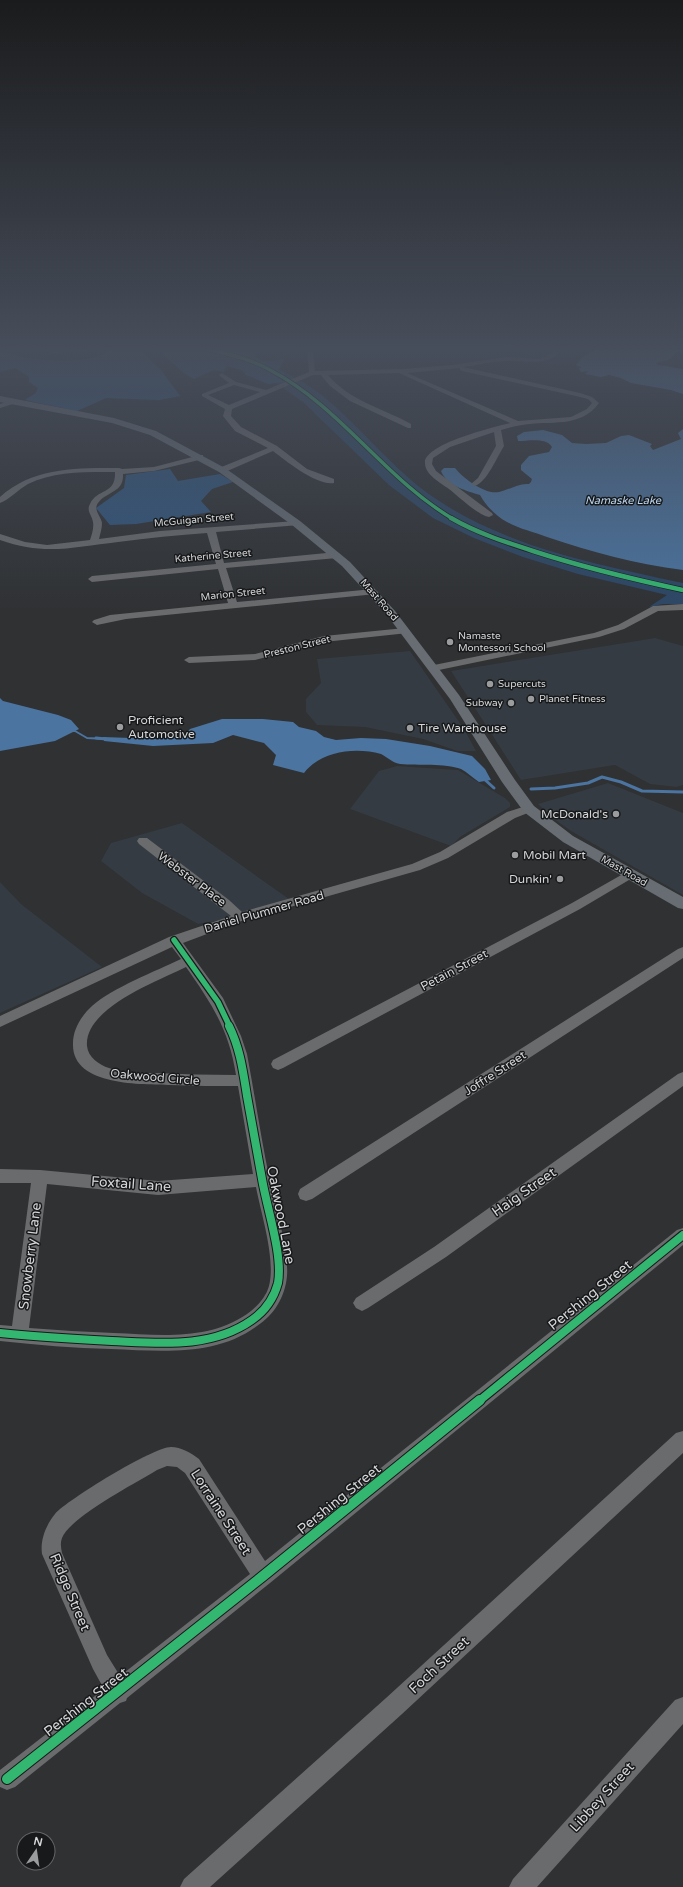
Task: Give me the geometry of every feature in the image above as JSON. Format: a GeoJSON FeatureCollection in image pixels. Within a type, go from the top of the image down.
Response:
{"type":"FeatureCollection","features":[{"type":"Feature","properties":{"kind":"main road","name":"Mast Road"},"geometry":{"type":"LineString","coordinates":[[162,437],[222,470],[296,523],[337,555],[373,592],[434,668],[485,743],[513,788],[529,809],[568,839],[683,904]]}},
{"type":"Feature","properties":{"kind":"street"},"geometry":{"type":"LineString","coordinates":[[252,437],[274,448],[307,473],[331,481]]}},
{"type":"Feature","properties":{"kind":"street"},"geometry":{"type":"LineString","coordinates":[[471,437],[439,451],[430,457],[428,462],[429,468],[438,479],[489,516]]}},
{"type":"Feature","properties":{"kind":"street"},"geometry":{"type":"LineString","coordinates":[[475,484],[481,479],[500,446],[498,437]]}},
{"type":"Feature","properties":{"kind":"street"},"geometry":{"type":"LineString","coordinates":[[222,470],[274,448]]}},
{"type":"Feature","properties":{"kind":"street"},"geometry":{"type":"LineString","coordinates":[[0,501],[15,487],[42,476],[72,471],[154,469],[198,456]]}},
{"type":"Feature","properties":{"kind":"street"},"geometry":{"type":"LineString","coordinates":[[94,542],[98,523],[93,512],[93,506],[96,500],[116,488],[120,480],[120,471]]}},
{"type":"Feature","properties":{"kind":"street","name":"McGuigan Street"},"geometry":{"type":"LineString","coordinates":[[0,537],[21,545],[44,549],[63,548],[94,542],[296,523]]}},
{"type":"Feature","properties":{"kind":"street"},"geometry":{"type":"LineString","coordinates":[[212,530],[213,542],[234,606]]}},
{"type":"Feature","properties":{"kind":"street","name":"Katherine Street"},"geometry":{"type":"LineString","coordinates":[[92,579],[337,555]]}},
{"type":"Feature","properties":{"kind":"street","name":"Marion Street"},"geometry":{"type":"LineString","coordinates":[[97,622],[110,618],[373,592]]}},
{"type":"Feature","properties":{"kind":"street"},"geometry":{"type":"LineString","coordinates":[[434,668],[596,636],[621,627],[656,608],[683,607]]}},
{"type":"Feature","properties":{"kind":"street","name":"Preston Street"},"geometry":{"type":"LineString","coordinates":[[189,660],[255,657],[324,639],[404,631]]}},
{"type":"Feature","properties":{"kind":"street","name":"Daniel Plummer Road"},"geometry":{"type":"LineString","coordinates":[[0,1022],[174,940],[240,917],[416,867],[444,854],[511,815],[529,809]]}},
{"type":"Feature","properties":{"kind":"street","name":"Webster Place"},"geometry":{"type":"LineString","coordinates":[[143,841],[225,903],[240,917]]}},
{"type":"Feature","properties":{"kind":"street","name":"Petain Street"},"geometry":{"type":"LineString","coordinates":[[278,1064],[576,906],[630,874]]}},
{"type":"Feature","properties":{"kind":"street","name":"Oakwood Lane"},"geometry":{"type":"LineString","coordinates":[[0,1333],[97,1340],[190,1342],[222,1336],[250,1322],[271,1301],[278,1288],[280,1275],[278,1262],[240,1054],[228,1018],[208,985],[188,961],[174,940]]}},
{"type":"Feature","properties":{"kind":"street","name":"Joffre Street"},"geometry":{"type":"LineString","coordinates":[[306,1194],[683,952]]}},
{"type":"Feature","properties":{"kind":"street","name":"Oakwood Circle"},"geometry":{"type":"LineString","coordinates":[[188,961],[134,987],[98,1008],[88,1020],[82,1032],[80,1050],[92,1066],[101,1072],[112,1075],[212,1081],[244,1080]]}},
{"type":"Feature","properties":{"kind":"street","name":"Haig Street"},"geometry":{"type":"LineString","coordinates":[[362,1303],[440,1252],[683,1078]]}},
{"type":"Feature","properties":{"kind":"street","name":"Foxtail Lane"},"geometry":{"type":"LineString","coordinates":[[0,1176],[40,1177],[158,1188],[262,1180]]}},
{"type":"Feature","properties":{"kind":"street","name":"Snowberry Lane"},"geometry":{"type":"LineString","coordinates":[[20,1335],[35,1205],[40,1177]]}},
{"type":"Feature","properties":{"kind":"street","name":"Pershing Street"},"geometry":{"type":"LineString","coordinates":[[7,1779],[118,1693],[683,1235]]}},
{"type":"Feature","properties":{"kind":"street","name":"Foch Street"},"geometry":{"type":"LineString","coordinates":[[192,1887],[394,1706],[683,1440]]}},
{"type":"Feature","properties":{"kind":"street","name":"Lorraine Street"},"geometry":{"type":"LineString","coordinates":[[173,1456],[184,1459],[192,1466],[263,1576]]}},
{"type":"Feature","properties":{"kind":"street","name":"Ridge Street"},"geometry":{"type":"LineString","coordinates":[[118,1693],[100,1662],[52,1554],[50,1546],[51,1541],[59,1523],[70,1513],[150,1463],[161,1458],[173,1456]]}},
{"type":"Feature","properties":{"kind":"street","name":"Libbey Street"},"geometry":{"type":"LineString","coordinates":[[521,1887],[683,1708]]}},
{"type":"Feature","properties":{"kind":"shaded area"},"geometry":{"type":"Polygon","coordinates":[[[339,437],[367,437],[397,468],[426,492],[455,511],[517,540],[549,551],[583,560],[683,583],[683,604],[663,604],[649,607],[667,595],[578,574],[523,557],[474,538],[433,518],[389,485],[339,437]]]}},
{"type":"Feature","properties":{"kind":"shaded area"},"geometry":{"type":"Polygon","coordinates":[[[170,469],[178,481],[220,474],[233,482],[212,489],[201,501],[211,512],[136,524],[110,525],[96,508],[124,488],[126,475],[170,469]]]}},
{"type":"Feature","properties":{"kind":"shaded area"},"geometry":{"type":"Polygon","coordinates":[[[655,638],[683,646],[683,785],[676,787],[650,784],[615,765],[521,780],[451,671],[655,638]]]}},
{"type":"Feature","properties":{"kind":"shaded area"},"geometry":{"type":"Polygon","coordinates":[[[410,651],[464,729],[476,751],[457,751],[423,739],[365,727],[317,725],[306,712],[306,699],[321,683],[317,659],[410,651]]]}},
{"type":"Feature","properties":{"kind":"shaded area"},"geometry":{"type":"Polygon","coordinates":[[[397,766],[458,770],[505,798],[510,803],[510,807],[460,837],[451,846],[350,809],[379,771],[397,766]]]}},
{"type":"Feature","properties":{"kind":"shaded area"},"geometry":{"type":"Polygon","coordinates":[[[608,783],[683,813],[683,895],[571,831],[554,819],[538,804],[608,783]]]}},
{"type":"Feature","properties":{"kind":"shaded area"},"geometry":{"type":"Polygon","coordinates":[[[182,823],[289,899],[221,920],[198,924],[142,893],[101,861],[111,843],[182,823]]]}},
{"type":"Feature","properties":{"kind":"shaded area"},"geometry":{"type":"Polygon","coordinates":[[[0,882],[21,904],[102,967],[0,1013],[0,882]]]}},
{"type":"Feature","properties":{"kind":"water","name":"Namaske Lake"},"geometry":{"type":"Polygon","coordinates":[[[517,437],[565,437],[572,443],[586,444],[606,443],[619,437],[634,437],[652,444],[650,446],[653,450],[681,439],[680,437],[683,437],[683,570],[614,557],[516,527],[495,514],[480,495],[464,490],[448,481],[441,471],[444,468],[455,468],[475,485],[487,491],[499,492],[529,484],[532,479],[521,470],[521,465],[529,456],[549,452],[552,447],[546,442],[541,441],[518,441],[517,437]]]}},
{"type":"Feature","properties":{"kind":"water"},"geometry":{"type":"Polygon","coordinates":[[[0,698],[3,701],[58,715],[71,720],[79,729],[55,741],[0,751],[0,698]]]}},
{"type":"Feature","properties":{"kind":"water"},"geometry":{"type":"Polygon","coordinates":[[[222,719],[263,719],[293,722],[299,727],[316,731],[324,737],[336,740],[361,738],[386,739],[430,746],[472,756],[485,769],[491,780],[479,782],[463,770],[455,767],[400,764],[381,754],[360,751],[350,751],[329,755],[311,766],[304,773],[273,765],[276,755],[264,743],[233,735],[213,743],[153,746],[104,741],[103,737],[159,739],[185,735],[190,729],[222,719]]]}},
{"type":"Feature","properties":{"kind":"waterway"},"geometry":{"type":"LineString","coordinates":[[71,731],[75,731],[87,738],[106,739],[96,738]]}},
{"type":"Feature","properties":{"kind":"waterway"},"geometry":{"type":"LineString","coordinates":[[531,789],[555,788],[588,783],[602,777],[621,782],[642,791],[683,792]]}},
{"type":"Feature","properties":{"kind":"waterway"},"geometry":{"type":"LineString","coordinates":[[483,778],[494,788]]}},
{"type":"Feature","properties":{"kind":"cycle path"},"geometry":{"type":"LineString","coordinates":[[356,437],[408,487],[434,507],[467,527],[503,542],[566,562],[683,590]]}},
{"type":"Feature","properties":{"kind":"cycle path"},"geometry":{"type":"LineString","coordinates":[[0,1333],[70,1339],[150,1343],[188,1342],[225,1335],[242,1327],[264,1310],[275,1292],[279,1278],[279,1262],[262,1180],[240,1054],[234,1036],[218,1002],[174,940]]}},
{"type":"Feature","properties":{"kind":"cycle path"},"geometry":{"type":"LineString","coordinates":[[7,1779],[263,1576],[683,1235]]}},
{"type":"Feature","properties":{"kind":"place","name":"Namaste Montessori School"},"geometry":{"type":"Point","coordinates":[450,642]}},
{"type":"Feature","properties":{"kind":"place","name":"Supercuts"},"geometry":{"type":"Point","coordinates":[490,684]}},
{"type":"Feature","properties":{"kind":"place","name":"Planet Fitness"},"geometry":{"type":"Point","coordinates":[531,699]}},
{"type":"Feature","properties":{"kind":"place","name":"Subway"},"geometry":{"type":"Point","coordinates":[511,703]}},
{"type":"Feature","properties":{"kind":"place","name":"Proficient Automotive"},"geometry":{"type":"Point","coordinates":[120,727]}},
{"type":"Feature","properties":{"kind":"place","name":"Tire Warehouse"},"geometry":{"type":"Point","coordinates":[410,728]}},
{"type":"Feature","properties":{"kind":"place","name":"McDonald's"},"geometry":{"type":"Point","coordinates":[616,814]}},
{"type":"Feature","properties":{"kind":"place","name":"Mobil Mart"},"geometry":{"type":"Point","coordinates":[515,855]}},
{"type":"Feature","properties":{"kind":"place","name":"Dunkin'"},"geometry":{"type":"Point","coordinates":[560,879]}}]}
